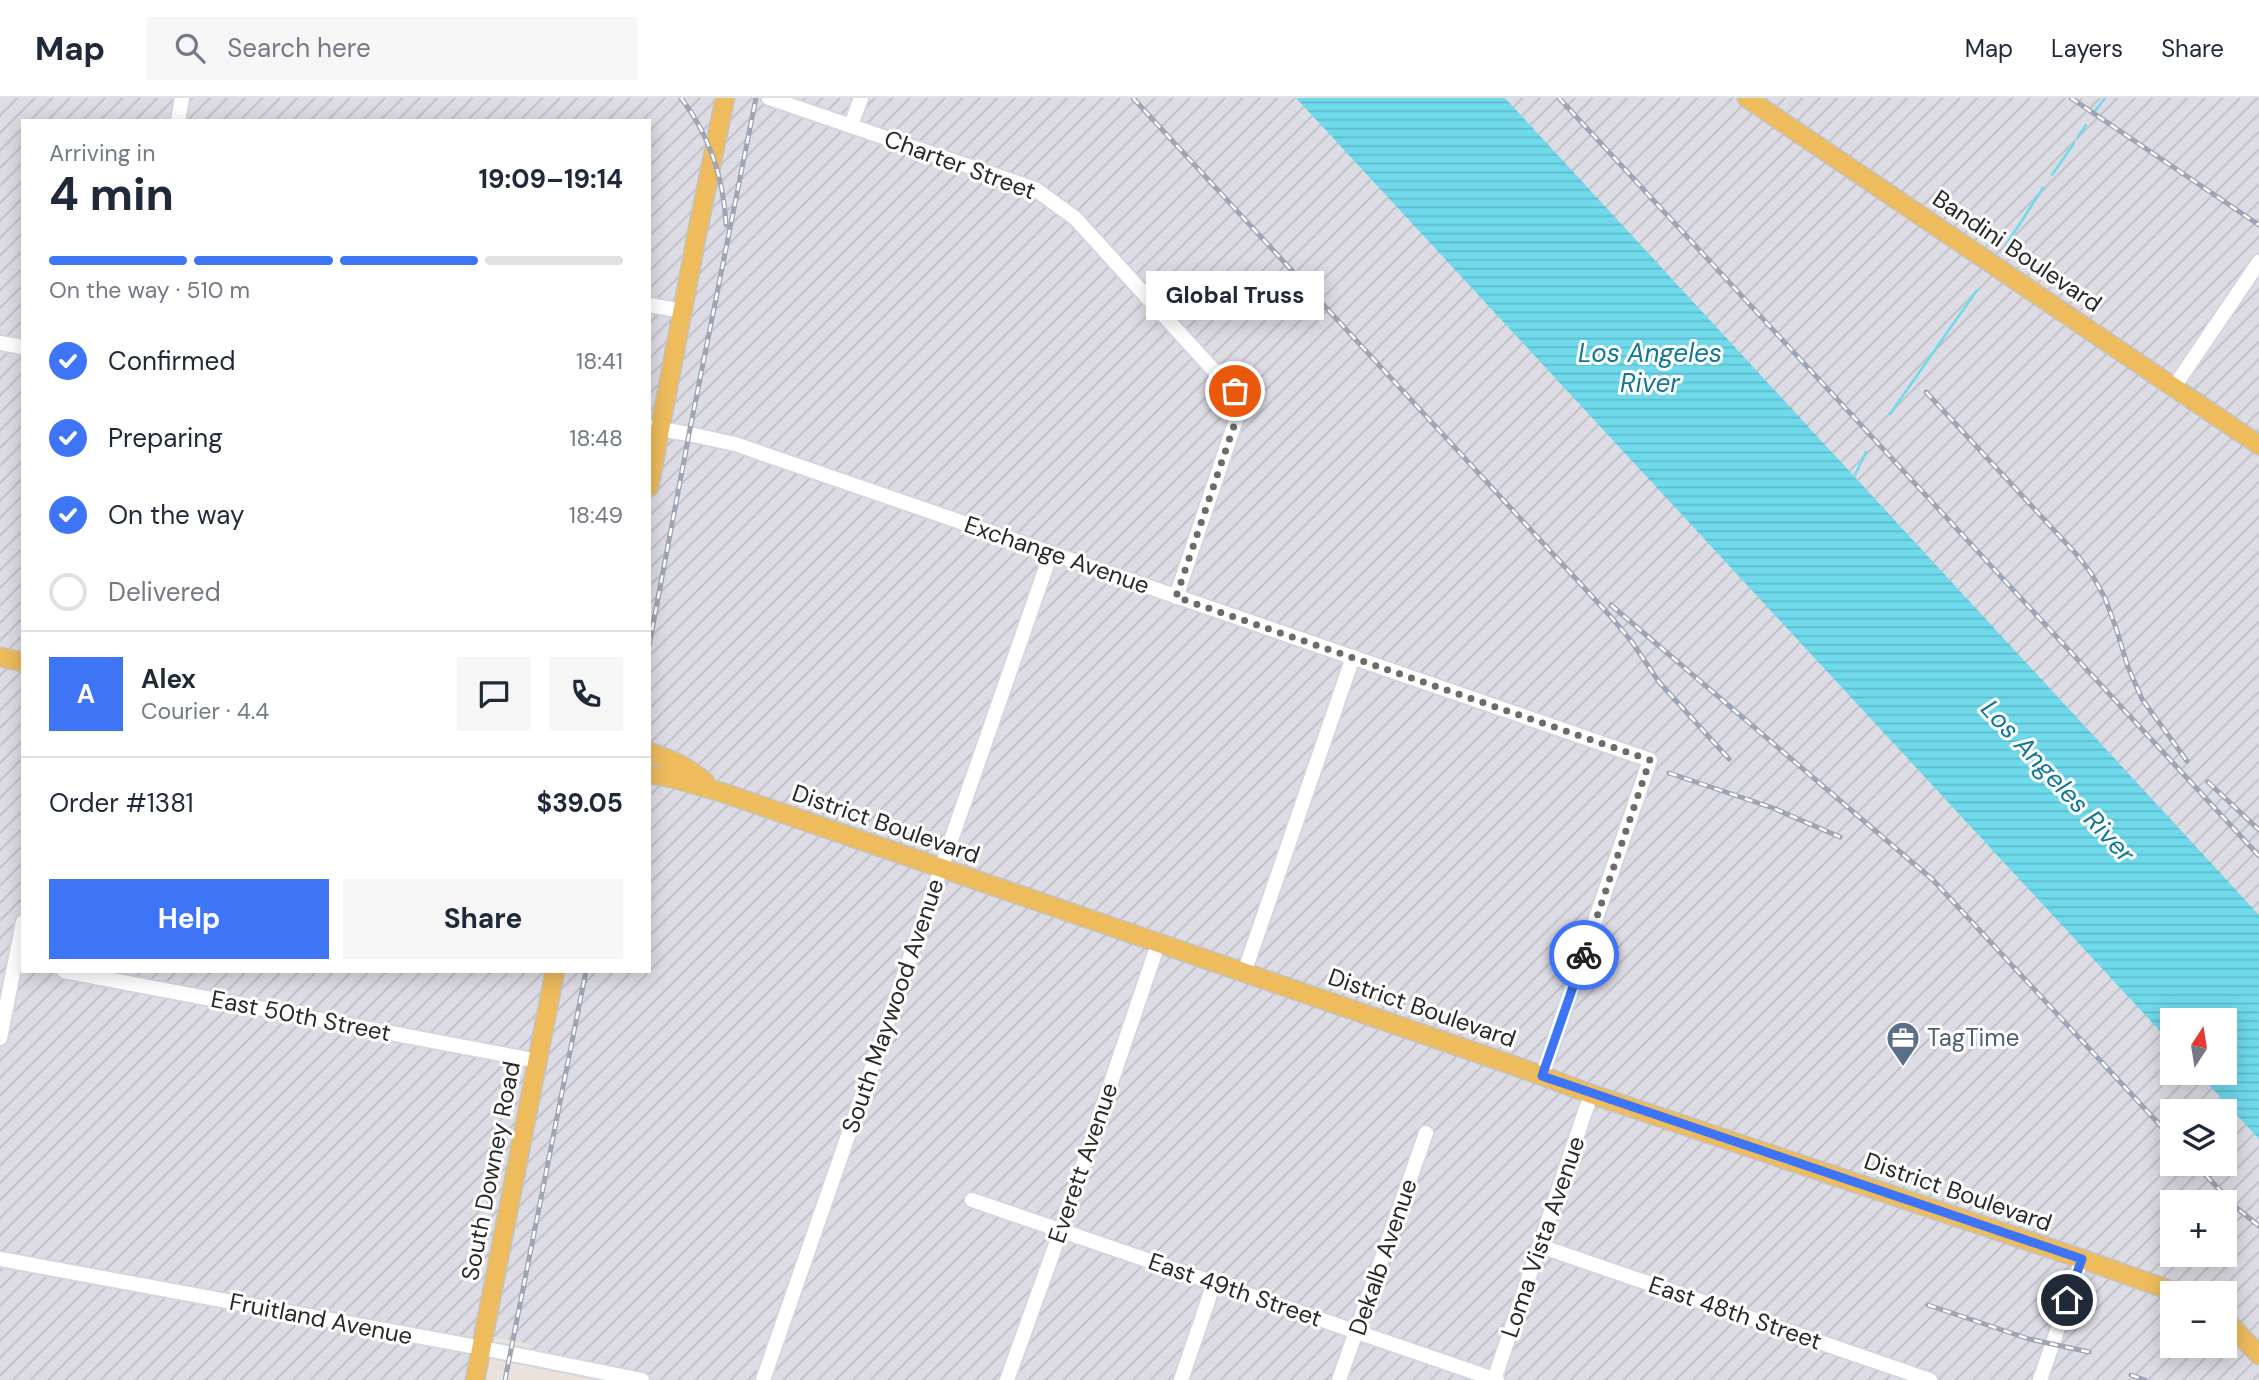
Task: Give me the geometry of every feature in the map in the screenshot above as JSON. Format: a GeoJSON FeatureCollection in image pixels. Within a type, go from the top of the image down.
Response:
{"type":"FeatureCollection","features":[{"type":"Feature","properties":{"kind":"main road"},"geometry":{"type":"LineString","coordinates":[[651,463],[654,428],[683,311],[725,98]]}},
{"type":"Feature","properties":{"kind":"main road","name":"Bandini Boulevard"},"geometry":{"type":"LineString","coordinates":[[1747,98],[2259,445]]}},
{"type":"Feature","properties":{"kind":"main road"},"geometry":{"type":"LineString","coordinates":[[0,657],[21,662]]}},
{"type":"Feature","properties":{"kind":"main road"},"geometry":{"type":"LineString","coordinates":[[651,753],[674,761],[695,773],[713,789]]}},
{"type":"Feature","properties":{"kind":"main road","name":"District Boulevard"},"geometry":{"type":"LineString","coordinates":[[651,774],[713,789],[1591,1094],[2160,1287]]}},
{"type":"Feature","properties":{"kind":"main road","name":"South Downey Road"},"geometry":{"type":"LineString","coordinates":[[475,1380],[555,973]]}},
{"type":"Feature","properties":{"kind":"main road"},"geometry":{"type":"LineString","coordinates":[[2237,1332],[2259,1356]]}},
{"type":"Feature","properties":{"kind":"street"},"geometry":{"type":"LineString","coordinates":[[178,119],[182,98]]}},
{"type":"Feature","properties":{"kind":"street","name":"Charter Street"},"geometry":{"type":"LineString","coordinates":[[769,98],[1035,189],[1074,218],[1235,391],[1240,408],[1176,597]]}},
{"type":"Feature","properties":{"kind":"street"},"geometry":{"type":"LineString","coordinates":[[851,125],[861,98]]}},
{"type":"Feature","properties":{"kind":"street"},"geometry":{"type":"LineString","coordinates":[[2175,387],[2259,261]]}},
{"type":"Feature","properties":{"kind":"street"},"geometry":{"type":"LineString","coordinates":[[651,305],[683,311]]}},
{"type":"Feature","properties":{"kind":"street"},"geometry":{"type":"LineString","coordinates":[[0,343],[21,347]]}},
{"type":"Feature","properties":{"kind":"street","name":"Exchange Avenue"},"geometry":{"type":"LineString","coordinates":[[654,428],[735,444],[1650,760],[1542,1076]]}},
{"type":"Feature","properties":{"kind":"street","name":"South Maywood Avenue"},"geometry":{"type":"LineString","coordinates":[[763,1380],[1051,554]]}},
{"type":"Feature","properties":{"kind":"street"},"geometry":{"type":"LineString","coordinates":[[1244,973],[1353,657]]}},
{"type":"Feature","properties":{"kind":"street"},"geometry":{"type":"LineString","coordinates":[[0,1038],[19,963],[21,942]]}},
{"type":"Feature","properties":{"kind":"street","name":"Everett Avenue"},"geometry":{"type":"LineString","coordinates":[[1007,1380],[1158,944]]}},
{"type":"Feature","properties":{"kind":"street"},"geometry":{"type":"LineString","coordinates":[[0,959],[19,963]]}},
{"type":"Feature","properties":{"kind":"street","name":"East 50th Street"},"geometry":{"type":"LineString","coordinates":[[75,973],[538,1061]]}},
{"type":"Feature","properties":{"kind":"street","name":"Loma Vista Avenue"},"geometry":{"type":"LineString","coordinates":[[1495,1380],[1591,1094]]}},
{"type":"Feature","properties":{"kind":"street","name":"Dekalb Avenue"},"geometry":{"type":"LineString","coordinates":[[1339,1380],[1426,1133]]}},
{"type":"Feature","properties":{"kind":"street","name":"East 49th Street"},"geometry":{"type":"LineString","coordinates":[[972,1200],[1495,1380]]}},
{"type":"Feature","properties":{"kind":"street","name":"East 48th Street"},"geometry":{"type":"LineString","coordinates":[[1540,1246],[1930,1380]]}},
{"type":"Feature","properties":{"kind":"street","name":"Fruitland Avenue"},"geometry":{"type":"LineString","coordinates":[[0,1259],[642,1380]]}},
{"type":"Feature","properties":{"kind":"street"},"geometry":{"type":"LineString","coordinates":[[2040,1380],[2082,1259]]}},
{"type":"Feature","properties":{"kind":"street"},"geometry":{"type":"LineString","coordinates":[[1181,1380],[1214,1283]]}},
{"type":"Feature","properties":{"kind":"shaded area"},"geometry":{"type":"Polygon","coordinates":[[[0,98],[2259,98],[2259,1380],[633,1380],[528,1359],[530,1344],[480,1334],[470,1380],[0,1380],[0,98]]]}},
{"type":"Feature","properties":{"kind":"water","name":"Los Angeles River"},"geometry":{"type":"Polygon","coordinates":[[[1296,98],[1505,98],[2259,915],[2259,1139],[2237,1115],[2237,1099],[2222,1099],[2209,1085],[2237,1085],[2237,1008],[2160,1008],[2160,1031],[1296,98]]]}},
{"type":"Feature","properties":{"kind":"waterway"},"geometry":{"type":"LineString","coordinates":[[2095,111],[2105,98]]}},
{"type":"Feature","properties":{"kind":"waterway"},"geometry":{"type":"LineString","coordinates":[[2078,137],[2086,125]]}},
{"type":"Feature","properties":{"kind":"waterway"},"geometry":{"type":"LineString","coordinates":[[2052,175],[2074,143]]}},
{"type":"Feature","properties":{"kind":"waterway"},"geometry":{"type":"LineString","coordinates":[[2006,245],[2043,188]]}},
{"type":"Feature","properties":{"kind":"waterway"},"geometry":{"type":"LineString","coordinates":[[1890,414],[1977,290]]}},
{"type":"Feature","properties":{"kind":"waterway"},"geometry":{"type":"LineString","coordinates":[[1854,477],[1866,452]]}},
{"type":"Feature","properties":{"kind":"railway"},"geometry":{"type":"LineString","coordinates":[[681,98],[700,127],[713,158],[722,191],[726,225]]}},
{"type":"Feature","properties":{"kind":"railway"},"geometry":{"type":"LineString","coordinates":[[651,635],[756,98]]}},
{"type":"Feature","properties":{"kind":"railway"},"geometry":{"type":"LineString","coordinates":[[1133,98],[1612,618],[1659,682],[1729,759]]}},
{"type":"Feature","properties":{"kind":"railway"},"geometry":{"type":"LineString","coordinates":[[1559,98],[2259,856]]}},
{"type":"Feature","properties":{"kind":"railway"},"geometry":{"type":"LineString","coordinates":[[2071,98],[2259,225]]}},
{"type":"Feature","properties":{"kind":"railway"},"geometry":{"type":"LineString","coordinates":[[1926,392],[2091,573],[2105,598],[2128,667],[2142,699],[2187,761]]}},
{"type":"Feature","properties":{"kind":"railway"},"geometry":{"type":"LineString","coordinates":[[1611,605],[1933,880],[2160,1125]]}},
{"type":"Feature","properties":{"kind":"railway"},"geometry":{"type":"LineString","coordinates":[[1669,773],[1773,808],[1840,837]]}},
{"type":"Feature","properties":{"kind":"railway"},"geometry":{"type":"LineString","coordinates":[[2208,782],[2259,830]]}},
{"type":"Feature","properties":{"kind":"railway"},"geometry":{"type":"LineString","coordinates":[[505,1380],[586,973]]}},
{"type":"Feature","properties":{"kind":"railway"},"geometry":{"type":"LineString","coordinates":[[2206,1176],[2238,1209],[2259,1226]]}},
{"type":"Feature","properties":{"kind":"railway"},"geometry":{"type":"LineString","coordinates":[[1928,1305],[2029,1339],[2089,1352]]}},
{"type":"Feature","properties":{"kind":"railway"},"geometry":{"type":"LineString","coordinates":[[2131,1375],[2145,1380]]}},
{"type":"Feature","properties":{"kind":"way so far"},"geometry":{"type":"LineString","coordinates":[[1235,391],[1240,408],[1234,429],[1176,597],[1650,760],[1584,955]]}},
{"type":"Feature","properties":{"kind":"place","name":"Global Truss"},"geometry":{"type":"Point","coordinates":[1235,391]}},
{"type":"Feature","properties":{"kind":"place","name":"TagTime"},"geometry":{"type":"Point","coordinates":[1903,1068]}},
{"type":"Feature","properties":{"kind":"route"},"geometry":{"type":"LineString","coordinates":[[1584,955],[1542,1076],[2082,1259],[2067,1300]]}}]}
